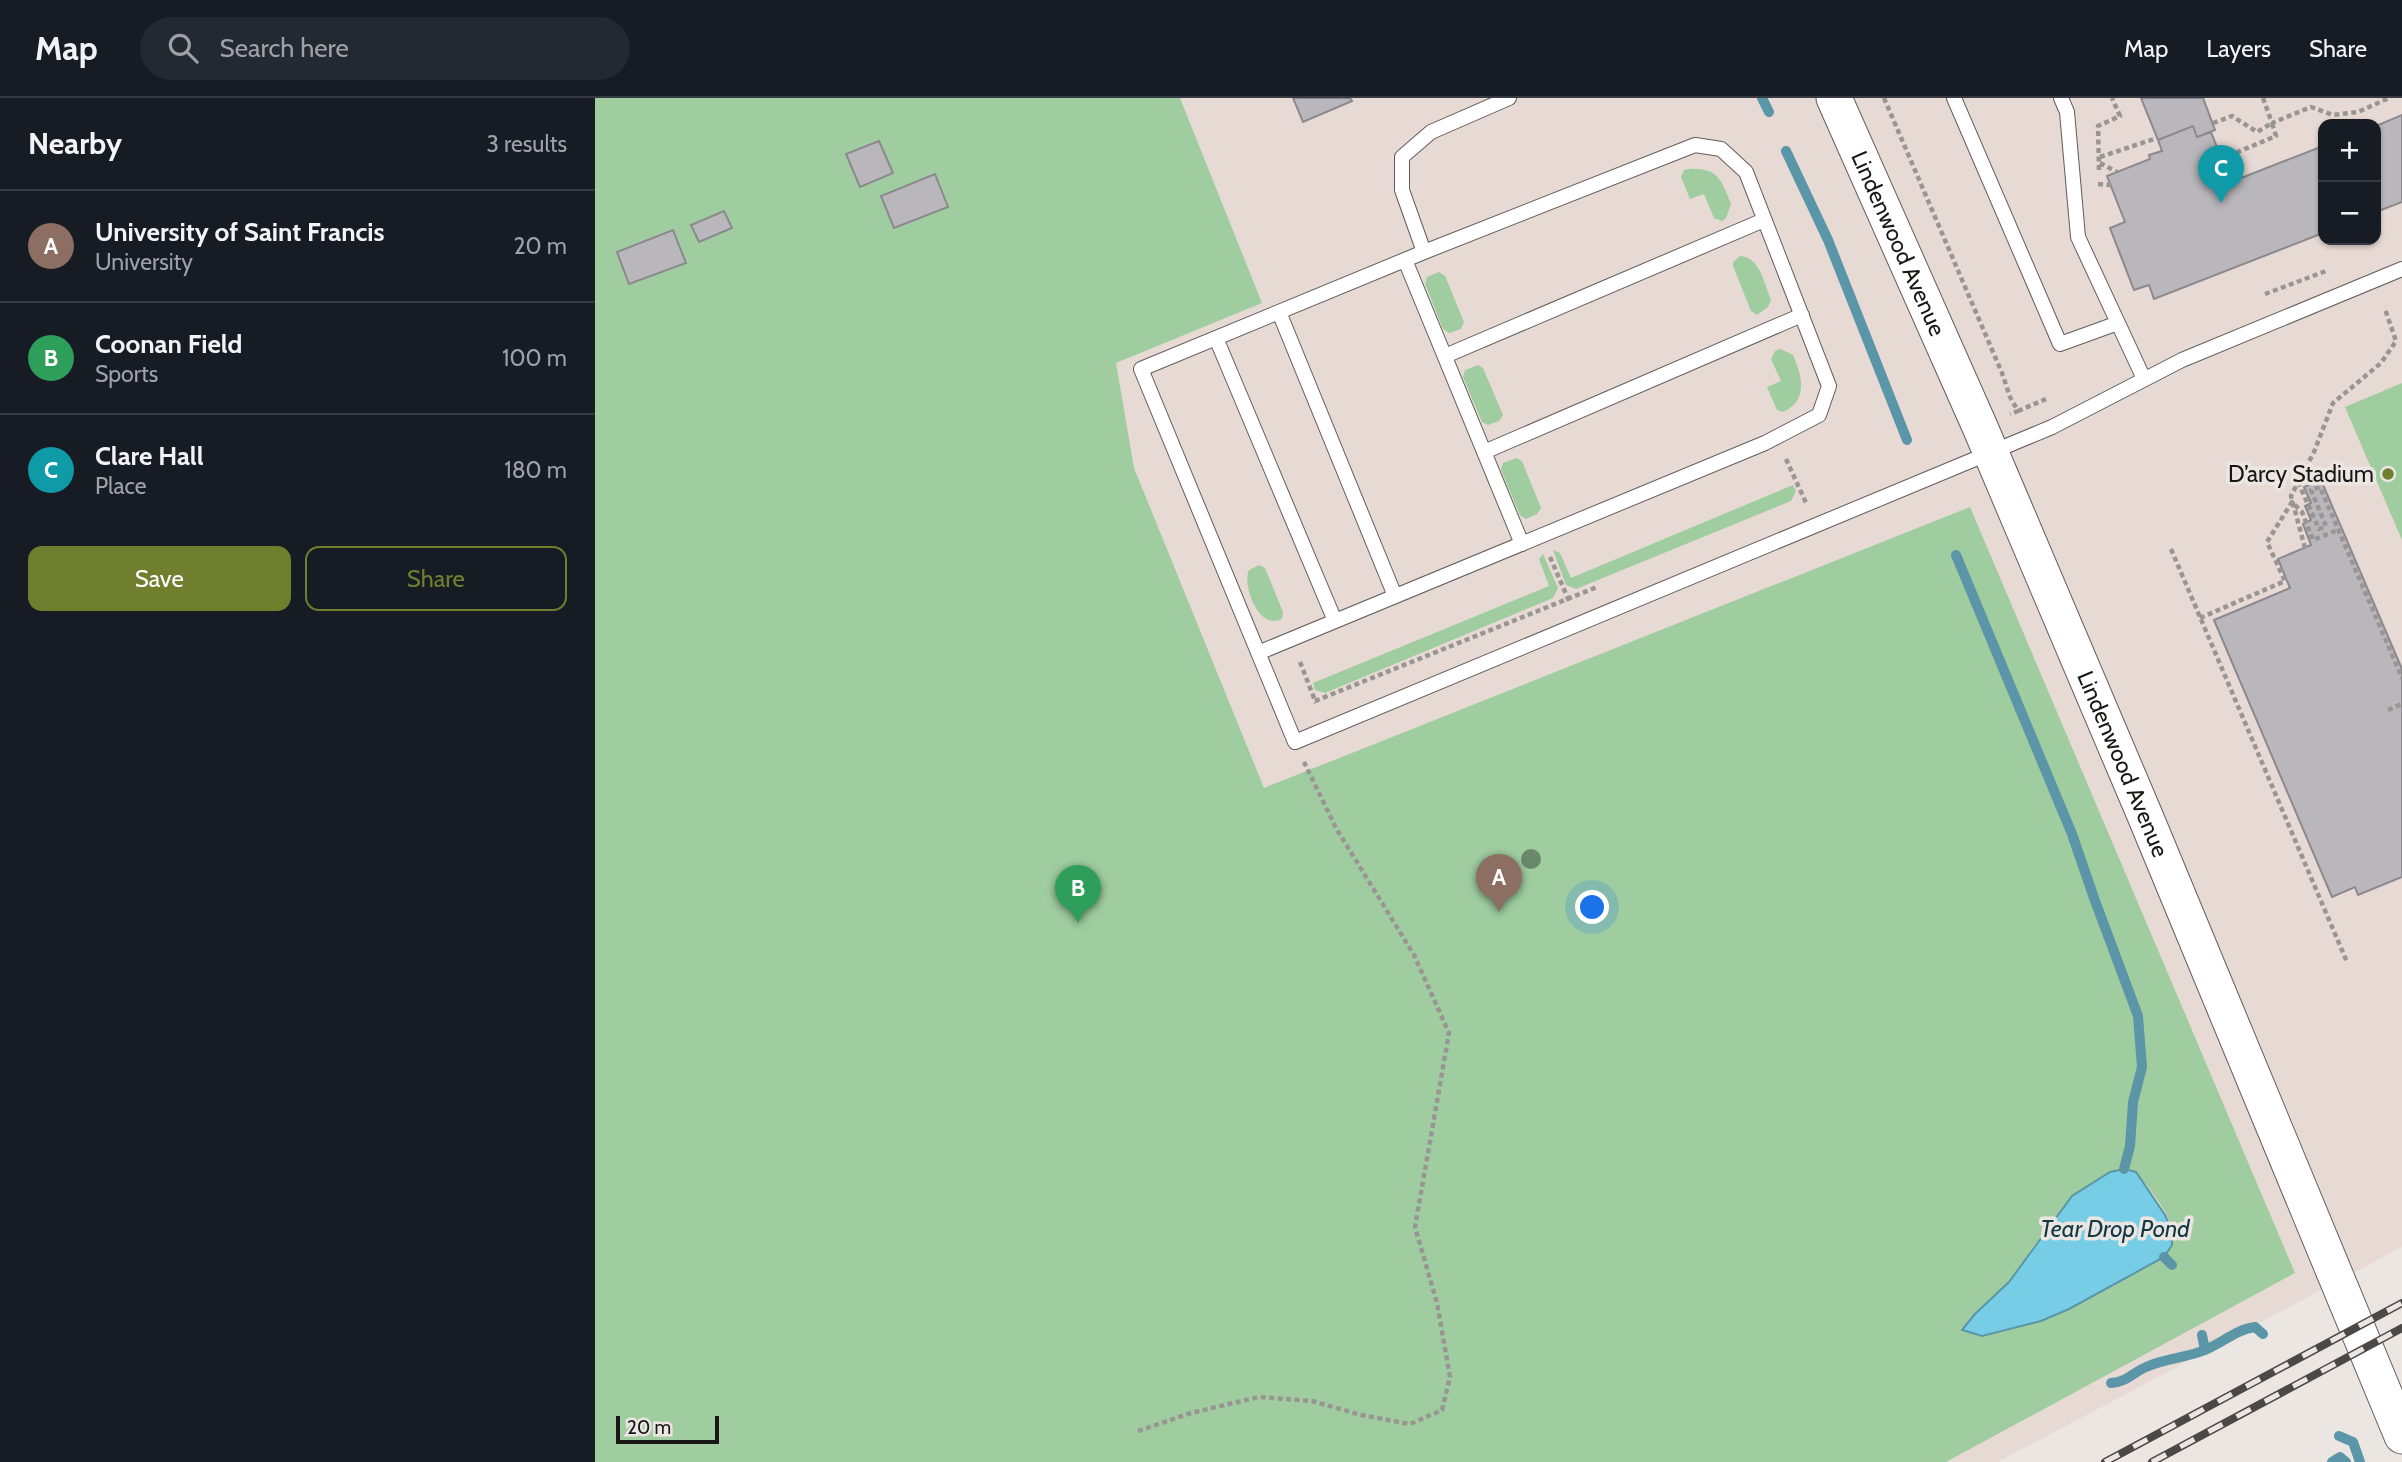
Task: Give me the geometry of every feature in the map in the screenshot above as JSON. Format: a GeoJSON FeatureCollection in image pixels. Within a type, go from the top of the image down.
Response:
{"type":"FeatureCollection","features":[{"type":"Feature","properties":{"kind":"street","name":"Lindenwood Avenue"},"geometry":{"type":"LineString","coordinates":[[1834,98],[1991,452],[2147,818],[2402,1436]]}},
{"type":"Feature","properties":{"kind":"lane"},"geometry":{"type":"LineString","coordinates":[[1425,253],[1402,190],[1402,157],[1431,132],[1509,98]]}},
{"type":"Feature","properties":{"kind":"lane"},"geometry":{"type":"LineString","coordinates":[[1954,98],[2060,344],[2118,323]]}},
{"type":"Feature","properties":{"kind":"lane"},"geometry":{"type":"LineString","coordinates":[[2061,98],[2067,112],[2078,237],[2144,379]]}},
{"type":"Feature","properties":{"kind":"lane"},"geometry":{"type":"LineString","coordinates":[[1258,653],[1765,443],[1819,415],[1829,386],[1746,172],[1721,149],[1695,145],[1140,369],[1258,653],[1295,742],[2052,426],[2182,360],[2402,270]]}},
{"type":"Feature","properties":{"kind":"lane"},"geometry":{"type":"LineString","coordinates":[[1445,356],[1764,220]]}},
{"type":"Feature","properties":{"kind":"lane"},"geometry":{"type":"LineString","coordinates":[[1405,260],[1522,544]]}},
{"type":"Feature","properties":{"kind":"lane"},"geometry":{"type":"LineString","coordinates":[[1279,312],[1395,596]]}},
{"type":"Feature","properties":{"kind":"lane"},"geometry":{"type":"LineString","coordinates":[[1484,452],[1802,315]]}},
{"type":"Feature","properties":{"kind":"lane"},"geometry":{"type":"LineString","coordinates":[[1216,338],[1335,621]]}},
{"type":"Feature","properties":{"kind":"path"},"geometry":{"type":"LineString","coordinates":[[1884,98],[2018,411],[2010,414]]}},
{"type":"Feature","properties":{"kind":"path"},"geometry":{"type":"LineString","coordinates":[[2111,185],[2097,187],[2100,160],[2098,126],[2120,116],[2112,98]]}},
{"type":"Feature","properties":{"kind":"path"},"geometry":{"type":"LineString","coordinates":[[2238,179],[2228,156],[2276,136],[2263,98]]}},
{"type":"Feature","properties":{"kind":"path"},"geometry":{"type":"LineString","coordinates":[[2213,123],[2232,117],[2257,132],[2311,107],[2333,115],[2358,112],[2389,98]]}},
{"type":"Feature","properties":{"kind":"path"},"geometry":{"type":"LineString","coordinates":[[2100,160],[2157,138]]}},
{"type":"Feature","properties":{"kind":"path"},"geometry":{"type":"LineString","coordinates":[[2100,160],[2117,172]]}},
{"type":"Feature","properties":{"kind":"path"},"geometry":{"type":"LineString","coordinates":[[2305,548],[2291,496],[2314,452],[2333,403],[2381,363],[2396,341],[2385,309]]}},
{"type":"Feature","properties":{"kind":"path"},"geometry":{"type":"LineString","coordinates":[[1784,455],[1816,525]]}},
{"type":"Feature","properties":{"kind":"path"},"geometry":{"type":"LineString","coordinates":[[2298,482],[2319,529],[2326,526],[2311,490],[2320,487],[2402,678]]}},
{"type":"Feature","properties":{"kind":"path"},"geometry":{"type":"LineString","coordinates":[[2292,502],[2302,512],[2313,540],[2338,530]]}},
{"type":"Feature","properties":{"kind":"path"},"geometry":{"type":"LineString","coordinates":[[2200,618],[2285,582],[2267,542],[2292,502]]}},
{"type":"Feature","properties":{"kind":"path"},"geometry":{"type":"LineString","coordinates":[[2171,549],[2347,962]]}},
{"type":"Feature","properties":{"kind":"path"},"geometry":{"type":"LineString","coordinates":[[1548,552],[1579,624]]}},
{"type":"Feature","properties":{"kind":"path"},"geometry":{"type":"LineString","coordinates":[[1297,657],[1326,730]]}},
{"type":"Feature","properties":{"kind":"path"},"geometry":{"type":"LineString","coordinates":[[2388,710],[2402,704]]}},
{"type":"Feature","properties":{"kind":"path"},"geometry":{"type":"LineString","coordinates":[[1138,1431],[1191,1413],[1259,1397],[1312,1401],[1360,1415],[1410,1424],[1442,1410],[1448,1388],[1450,1377],[1437,1303],[1415,1227],[1448,1033],[1414,955],[1336,828],[1295,742]]}},
{"type":"Feature","properties":{"kind":"shaded area"},"geometry":{"type":"Polygon","coordinates":[[[1180,98],[2402,98],[2402,1247],[1998,1462],[595,1462],[595,577],[1262,303],[1180,98]]]}},
{"type":"Feature","properties":{"kind":"green space"},"geometry":{"type":"Polygon","coordinates":[[[595,98],[1180,98],[1262,303],[1116,363],[1134,468],[1264,788],[1970,507],[2295,1273],[1946,1462],[595,1462],[595,98]],[[2136,1172],[2051,1227],[2032,1248],[2009,1282],[1975,1314],[1963,1330],[2041,1321],[2069,1309],[2163,1257],[2172,1242],[2170,1223],[2161,1205],[2136,1172]]]}},
{"type":"Feature","properties":{"kind":"green space"},"geometry":{"type":"Polygon","coordinates":[[[1684,170],[1707,170],[1721,182],[1731,204],[1726,218],[1722,221],[1714,218],[1704,194],[1690,199],[1681,177],[1684,170]]]}},
{"type":"Feature","properties":{"kind":"green space"},"geometry":{"type":"Polygon","coordinates":[[[1740,256],[1747,257],[1757,266],[1771,300],[1768,307],[1757,315],[1751,311],[1733,266],[1733,262],[1740,256]]]}},
{"type":"Feature","properties":{"kind":"green space"},"geometry":{"type":"Polygon","coordinates":[[[1439,272],[1445,276],[1464,322],[1461,329],[1449,333],[1443,329],[1425,284],[1427,277],[1439,272]]]}},
{"type":"Feature","properties":{"kind":"green space"},"geometry":{"type":"Polygon","coordinates":[[[1781,349],[1793,355],[1801,379],[1797,401],[1783,412],[1777,410],[1767,387],[1781,381],[1771,359],[1775,351],[1781,349]]]}},
{"type":"Feature","properties":{"kind":"green space"},"geometry":{"type":"Polygon","coordinates":[[[1478,365],[1483,368],[1503,415],[1499,421],[1488,425],[1482,422],[1463,377],[1465,370],[1478,365]]]}},
{"type":"Feature","properties":{"kind":"green space","name":"D’arcy Stadium"},"geometry":{"type":"Polygon","coordinates":[[[2402,383],[2402,540],[2345,407],[2402,383]]]}},
{"type":"Feature","properties":{"kind":"green space"},"geometry":{"type":"Polygon","coordinates":[[[1516,458],[1522,461],[1541,508],[1537,514],[1526,519],[1520,515],[1501,470],[1503,463],[1516,458]]]}},
{"type":"Feature","properties":{"kind":"green space"},"geometry":{"type":"Polygon","coordinates":[[[1793,485],[1796,491],[1791,501],[1576,589],[1566,585],[1553,550],[1560,553],[1571,578],[1793,485]]]}},
{"type":"Feature","properties":{"kind":"green space"},"geometry":{"type":"Polygon","coordinates":[[[1543,554],[1558,588],[1553,598],[1325,693],[1315,690],[1313,683],[1549,586],[1539,559],[1543,554]]]}},
{"type":"Feature","properties":{"kind":"green space"},"geometry":{"type":"Polygon","coordinates":[[[1259,565],[1265,568],[1283,612],[1282,619],[1273,621],[1266,618],[1259,612],[1250,595],[1247,577],[1249,570],[1259,565]]]}},
{"type":"Feature","properties":{"kind":"water","name":"Tear Drop Pond"},"geometry":{"type":"Polygon","coordinates":[[[2124,1169],[2136,1172],[2165,1215],[2172,1231],[2172,1245],[2164,1257],[2069,1309],[2041,1321],[1982,1336],[1962,1330],[2009,1282],[2072,1196],[2110,1172],[2124,1169]]]}},
{"type":"Feature","properties":{"kind":"building"},"geometry":{"type":"Polygon","coordinates":[[[1293,98],[1350,98],[1352,101],[1303,122],[1293,98]]]}},
{"type":"Feature","properties":{"kind":"building"},"geometry":{"type":"Polygon","coordinates":[[[2141,98],[2203,98],[2215,130],[2197,137],[2193,126],[2158,140],[2141,98]]]}},
{"type":"Feature","properties":{"kind":"building"},"geometry":{"type":"Polygon","coordinates":[[[2402,115],[2402,202],[2381,210],[2381,182],[2381,124],[2402,115]]]}},
{"type":"Feature","properties":{"kind":"building"},"geometry":{"type":"Polygon","coordinates":[[[2193,126],[2197,137],[2211,132],[2231,182],[2318,148],[2318,235],[2154,299],[2149,285],[2134,290],[2110,228],[2125,222],[2107,176],[2150,159],[2149,155],[2162,151],[2158,140],[2193,126]]]}},
{"type":"Feature","properties":{"kind":"building"},"geometry":{"type":"Polygon","coordinates":[[[879,141],[893,173],[860,187],[846,154],[879,141]]]}},
{"type":"Feature","properties":{"kind":"building"},"geometry":{"type":"Polygon","coordinates":[[[935,174],[948,207],[894,228],[881,196],[935,174]]]}},
{"type":"Feature","properties":{"kind":"building"},"geometry":{"type":"Polygon","coordinates":[[[724,211],[732,228],[699,242],[691,225],[724,211]]]}},
{"type":"Feature","properties":{"kind":"building"},"geometry":{"type":"Polygon","coordinates":[[[673,230],[686,263],[629,284],[617,252],[673,230]]]}},
{"type":"Feature","properties":{"kind":"building"},"geometry":{"type":"Polygon","coordinates":[[[2321,480],[2402,669],[2402,877],[2358,895],[2355,887],[2332,897],[2214,620],[2290,588],[2278,559],[2311,545],[2303,524],[2311,520],[2305,506],[2311,503],[2304,487],[2321,480]]]}},
{"type":"Feature","properties":{"kind":"waterway"},"geometry":{"type":"LineString","coordinates":[[1762,98],[1769,112]]}},
{"type":"Feature","properties":{"kind":"waterway"},"geometry":{"type":"LineString","coordinates":[[1786,151],[1828,240],[1907,440]]}},
{"type":"Feature","properties":{"kind":"waterway"},"geometry":{"type":"LineString","coordinates":[[1956,555],[2072,834],[2138,1016],[2142,1067],[2133,1102],[2130,1146],[2124,1169]]}},
{"type":"Feature","properties":{"kind":"waterway"},"geometry":{"type":"LineString","coordinates":[[2164,1257],[2172,1265]]}},
{"type":"Feature","properties":{"kind":"waterway"},"geometry":{"type":"LineString","coordinates":[[2111,1383],[2125,1379],[2153,1364],[2205,1350],[2248,1328],[2255,1327],[2263,1334]]}},
{"type":"Feature","properties":{"kind":"waterway"},"geometry":{"type":"LineString","coordinates":[[2202,1335],[2205,1350]]}},
{"type":"Feature","properties":{"kind":"waterway"},"geometry":{"type":"LineString","coordinates":[[2339,1436],[2353,1442],[2360,1462]]}},
{"type":"Feature","properties":{"kind":"waterway"},"geometry":{"type":"LineString","coordinates":[[2332,1462],[2340,1457],[2346,1462]]}},
{"type":"Feature","properties":{"kind":"railway"},"geometry":{"type":"LineString","coordinates":[[2105,1462],[2402,1303]]}},
{"type":"Feature","properties":{"kind":"railway"},"geometry":{"type":"LineString","coordinates":[[2152,1462],[2402,1328]]}},
{"type":"Feature","properties":{"kind":"place","name":"Clare Hall"},"geometry":{"type":"Point","coordinates":[2221,203]}},
{"type":"Feature","properties":{"kind":"place","name":"D’arcy Stadium"},"geometry":{"type":"Point","coordinates":[2388,474]}},
{"type":"Feature","properties":{"kind":"place","name":"University of Saint Francis"},"geometry":{"type":"Point","coordinates":[1499,912]}},
{"type":"Feature","properties":{"kind":"place","name":"Coonan Field"},"geometry":{"type":"Point","coordinates":[1078,923]}}]}
